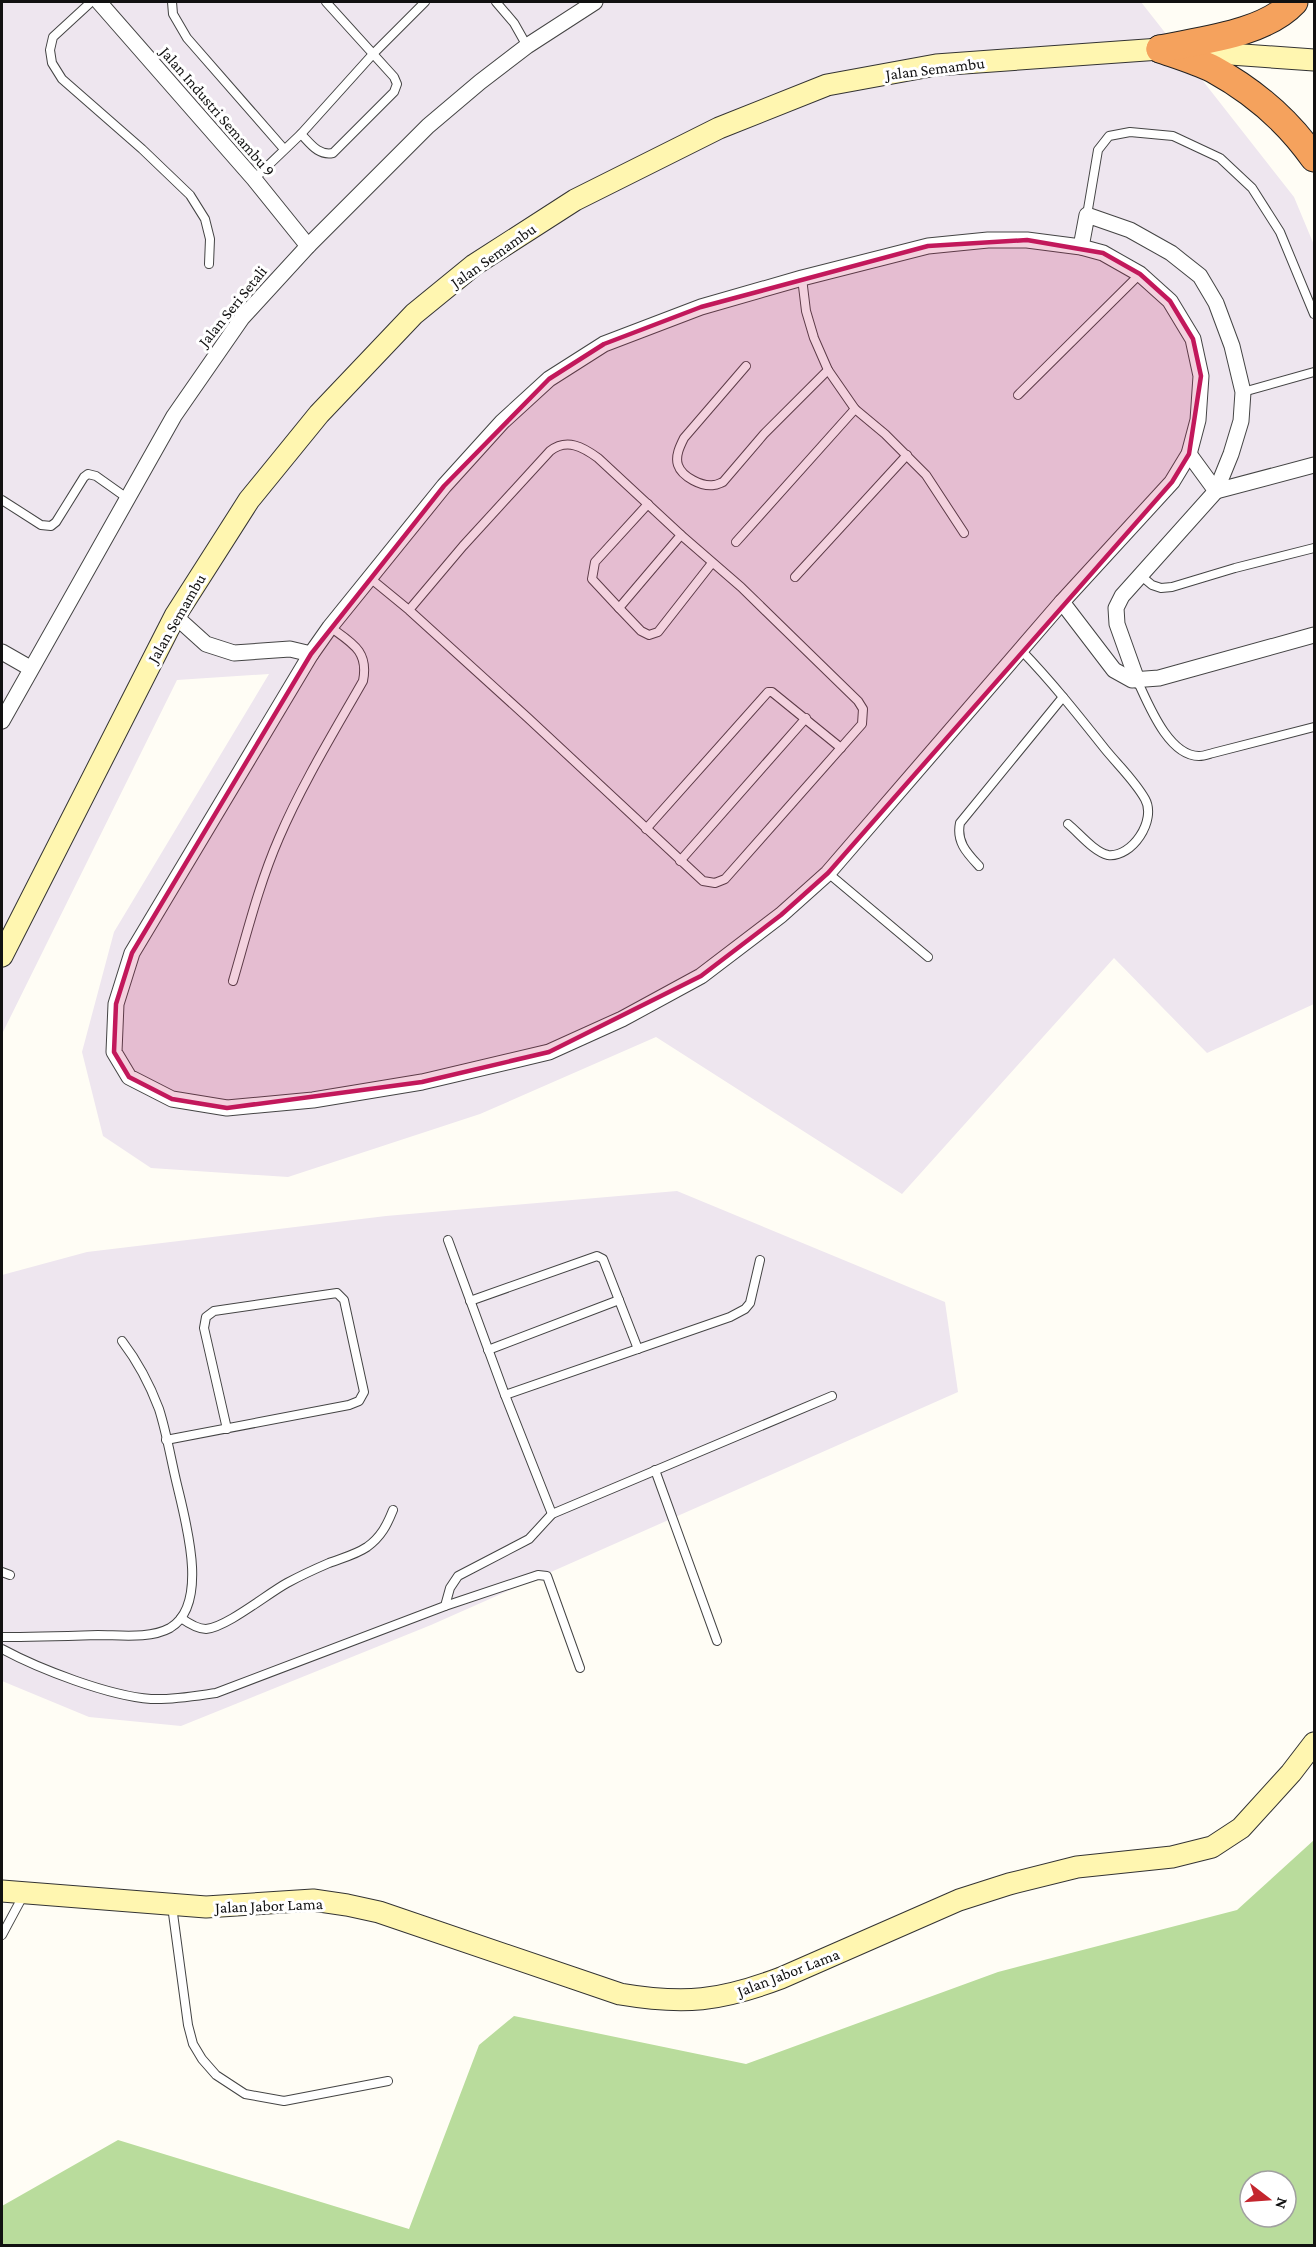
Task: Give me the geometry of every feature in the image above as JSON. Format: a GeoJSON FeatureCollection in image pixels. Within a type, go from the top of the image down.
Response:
{"type":"FeatureCollection","features":[{"type":"Feature","properties":{"kind":"highway"},"geometry":{"type":"LineString","coordinates":[[1160,49],[1254,27],[1274,18],[1294,2]]}},
{"type":"Feature","properties":{"kind":"highway"},"geometry":{"type":"LineString","coordinates":[[1160,49],[1211,69],[1258,98],[1298,136],[1314,158]]}},
{"type":"Feature","properties":{"kind":"main road","name":"Jalan Semambu"},"geometry":{"type":"LineString","coordinates":[[2,956],[175,616],[249,501],[319,414],[414,314],[474,265],[575,200],[719,128],[826,85],[936,65],[1160,49],[1314,60]]}},
{"type":"Feature","properties":{"kind":"main road","name":"Jalan Jabor Lama"},"geometry":{"type":"LineString","coordinates":[[2,1891],[206,1907],[313,1899],[379,1912],[621,1994],[651,2000],[685,2001],[717,1998],[781,1978],[959,1900],[1009,1884],[1077,1867],[1172,1857],[1212,1847],[1241,1828],[1291,1773],[1314,1743]]}},
{"type":"Feature","properties":{"kind":"street","name":"Jalan Industri Semambu 9"},"geometry":{"type":"LineString","coordinates":[[99,2],[254,179],[308,246]]}},
{"type":"Feature","properties":{"kind":"street","name":"Jalan Seri Setali"},"geometry":{"type":"LineString","coordinates":[[2,721],[174,416],[223,344],[275,280],[428,126],[527,46],[595,2]]}},
{"type":"Feature","properties":{"kind":"street"},"geometry":{"type":"LineString","coordinates":[[1081,247],[1087,215],[1130,230],[1170,253],[1200,276],[1216,303],[1232,346],[1243,392],[1240,421],[1231,454],[1216,491],[1122,596],[1116,608],[1117,624],[1137,680]]}},
{"type":"Feature","properties":{"kind":"street"},"geometry":{"type":"LineString","coordinates":[[988,240],[1017,240],[1081,247],[1103,253],[1140,274],[1170,301],[1193,339],[1201,376],[1198,420],[1189,453],[1172,482],[1062,602],[828,873],[781,915],[701,976],[622,1019],[549,1052],[422,1082],[313,1100],[227,1108],[171,1099],[129,1077],[114,1052],[116,1005],[132,953],[311,654],[330,627],[444,486],[502,422],[549,379],[604,344],[701,306],[928,246],[988,240]]}},
{"type":"Feature","properties":{"kind":"street"},"geometry":{"type":"LineString","coordinates":[[1189,453],[1216,491]]}},
{"type":"Feature","properties":{"kind":"street"},"geometry":{"type":"LineString","coordinates":[[1216,491],[1314,465]]}},
{"type":"Feature","properties":{"kind":"street"},"geometry":{"type":"LineString","coordinates":[[1062,602],[1114,670],[1125,677],[1137,680],[1159,678],[1314,634]]}},
{"type":"Feature","properties":{"kind":"street"},"geometry":{"type":"LineString","coordinates":[[175,616],[206,644],[234,653],[290,650],[311,654]]}},
{"type":"Feature","properties":{"kind":"street"},"geometry":{"type":"LineString","coordinates":[[2,652],[30,668]]}},
{"type":"Feature","properties":{"kind":"lane"},"geometry":{"type":"LineString","coordinates":[[91,2],[53,37],[50,50],[52,63],[62,80],[142,149],[190,195],[205,219],[210,240],[209,264]]}},
{"type":"Feature","properties":{"kind":"lane"},"geometry":{"type":"LineString","coordinates":[[172,2],[173,14],[188,38],[284,149]]}},
{"type":"Feature","properties":{"kind":"lane"},"geometry":{"type":"LineString","coordinates":[[301,134],[318,151],[326,154],[333,153],[394,92],[397,84],[394,77],[326,2]]}},
{"type":"Feature","properties":{"kind":"lane"},"geometry":{"type":"LineString","coordinates":[[254,179],[301,134],[373,54],[425,2]]}},
{"type":"Feature","properties":{"kind":"lane"},"geometry":{"type":"LineString","coordinates":[[496,2],[514,23],[527,46]]}},
{"type":"Feature","properties":{"kind":"lane"},"geometry":{"type":"LineString","coordinates":[[1087,215],[1098,150],[1109,136],[1130,132],[1173,136],[1220,158],[1252,188],[1280,232],[1314,314]]}},
{"type":"Feature","properties":{"kind":"lane"},"geometry":{"type":"LineString","coordinates":[[1018,395],[1140,274]]}},
{"type":"Feature","properties":{"kind":"lane"},"geometry":{"type":"LineString","coordinates":[[802,278],[806,311],[814,338],[828,370],[855,410],[907,455],[926,475],[964,533]]}},
{"type":"Feature","properties":{"kind":"lane"},"geometry":{"type":"LineString","coordinates":[[746,366],[684,438],[678,451],[678,466],[686,476],[701,483],[713,486],[723,482],[764,434],[828,370]]}},
{"type":"Feature","properties":{"kind":"lane"},"geometry":{"type":"LineString","coordinates":[[1243,392],[1314,372]]}},
{"type":"Feature","properties":{"kind":"lane"},"geometry":{"type":"LineString","coordinates":[[736,542],[855,410]]}},
{"type":"Feature","properties":{"kind":"lane"},"geometry":{"type":"LineString","coordinates":[[370,578],[409,610],[528,718],[703,881],[714,883],[724,879],[862,724],[863,709],[858,701],[741,587],[598,458],[584,448],[569,444],[557,445],[463,546],[409,610]]}},
{"type":"Feature","properties":{"kind":"lane"},"geometry":{"type":"LineString","coordinates":[[795,577],[907,455]]}},
{"type":"Feature","properties":{"kind":"lane"},"geometry":{"type":"LineString","coordinates":[[2,500],[41,525],[51,526],[88,474],[96,476],[127,498]]}},
{"type":"Feature","properties":{"kind":"lane"},"geometry":{"type":"LineString","coordinates":[[648,504],[595,562],[592,571],[592,579],[641,631],[649,635],[658,632],[712,563]]}},
{"type":"Feature","properties":{"kind":"lane"},"geometry":{"type":"LineString","coordinates":[[619,608],[681,535]]}},
{"type":"Feature","properties":{"kind":"lane"},"geometry":{"type":"LineString","coordinates":[[1140,575],[1152,585],[1161,588],[1172,587],[1314,548]]}},
{"type":"Feature","properties":{"kind":"lane"},"geometry":{"type":"LineString","coordinates":[[232,981],[266,870],[279,837],[363,681],[366,669],[357,647],[330,627]]}},
{"type":"Feature","properties":{"kind":"lane"},"geometry":{"type":"LineString","coordinates":[[1021,650],[1134,784],[1149,808],[1145,828],[1124,852],[1117,855],[1106,855],[1099,851],[1068,824]]}},
{"type":"Feature","properties":{"kind":"lane"},"geometry":{"type":"LineString","coordinates":[[1137,680],[1155,718],[1178,746],[1188,754],[1199,756],[1214,753],[1314,727]]}},
{"type":"Feature","properties":{"kind":"lane"},"geometry":{"type":"LineString","coordinates":[[646,829],[765,694],[772,692],[841,748]]}},
{"type":"Feature","properties":{"kind":"lane"},"geometry":{"type":"LineString","coordinates":[[979,866],[961,843],[958,833],[960,824],[1063,698]]}},
{"type":"Feature","properties":{"kind":"lane"},"geometry":{"type":"LineString","coordinates":[[680,861],[806,718]]}},
{"type":"Feature","properties":{"kind":"lane"},"geometry":{"type":"LineString","coordinates":[[828,873],[928,957]]}},
{"type":"Feature","properties":{"kind":"lane"},"geometry":{"type":"LineString","coordinates":[[448,1240],[552,1514]]}},
{"type":"Feature","properties":{"kind":"lane"},"geometry":{"type":"LineString","coordinates":[[470,1301],[597,1256],[603,1259],[638,1349]]}},
{"type":"Feature","properties":{"kind":"lane"},"geometry":{"type":"LineString","coordinates":[[505,1395],[745,1310],[750,1303],[760,1260]]}},
{"type":"Feature","properties":{"kind":"lane"},"geometry":{"type":"LineString","coordinates":[[166,1440],[226,1429],[349,1405],[359,1401],[364,1392],[344,1300],[338,1293],[214,1311],[206,1317],[204,1328],[226,1429]]}},
{"type":"Feature","properties":{"kind":"lane"},"geometry":{"type":"LineString","coordinates":[[488,1350],[620,1300]]}},
{"type":"Feature","properties":{"kind":"lane"},"geometry":{"type":"LineString","coordinates":[[2,1637],[144,1635],[170,1628],[181,1618],[189,1600],[193,1582],[191,1548],[160,1412],[147,1380],[134,1356],[122,1341]]}},
{"type":"Feature","properties":{"kind":"lane"},"geometry":{"type":"LineString","coordinates":[[445,1606],[450,1588],[458,1576],[529,1539],[552,1514],[832,1396]]}},
{"type":"Feature","properties":{"kind":"lane"},"geometry":{"type":"LineString","coordinates":[[655,1470],[717,1641]]}},
{"type":"Feature","properties":{"kind":"lane"},"geometry":{"type":"LineString","coordinates":[[181,1618],[192,1626],[206,1629],[226,1621],[287,1583],[328,1564],[352,1556],[367,1547],[387,1526],[393,1510]]}},
{"type":"Feature","properties":{"kind":"lane"},"geometry":{"type":"LineString","coordinates":[[2,1572],[10,1575]]}},
{"type":"Feature","properties":{"kind":"lane"},"geometry":{"type":"LineString","coordinates":[[2,1649],[26,1662],[112,1691],[150,1699],[186,1698],[216,1693],[445,1606],[538,1575],[547,1576],[580,1668]]}},
{"type":"Feature","properties":{"kind":"lane"},"geometry":{"type":"LineString","coordinates":[[2,1935],[25,1893]]}},
{"type":"Feature","properties":{"kind":"lane"},"geometry":{"type":"LineString","coordinates":[[172,1904],[193,2044],[216,2075],[245,2094],[284,2102],[388,2081]]}},
{"type":"Feature","properties":{"kind":"highlighted area"},"geometry":{"type":"Polygon","coordinates":[[[1027,240],[1103,253],[1140,274],[1170,301],[1193,339],[1201,376],[1189,454],[1172,482],[828,873],[781,915],[701,976],[549,1052],[422,1082],[227,1108],[172,1099],[129,1077],[114,1052],[116,1004],[132,953],[311,654],[444,486],[549,379],[604,344],[701,307],[928,246],[1027,240]]]}},
{"type":"Feature","properties":{"kind":"shaded area"},"geometry":{"type":"Polygon","coordinates":[[[2,2],[1141,2],[1294,197],[1314,245],[1314,1004],[1207,1053],[1114,958],[902,1194],[656,1037],[480,1114],[288,1177],[151,1168],[103,1136],[82,1052],[114,932],[269,674],[177,680],[2,1034],[2,2]]]}},
{"type":"Feature","properties":{"kind":"shaded area"},"geometry":{"type":"Polygon","coordinates":[[[677,1191],[945,1302],[958,1392],[431,1625],[181,1726],[89,1717],[2,1681],[2,1275],[87,1252],[386,1216],[677,1191]]]}},
{"type":"Feature","properties":{"kind":"green space"},"geometry":{"type":"Polygon","coordinates":[[[1314,1840],[1314,2245],[2,2245],[2,2206],[118,2140],[409,2229],[479,2045],[514,2016],[746,2064],[998,1972],[1237,1910],[1314,1840]]]}}]}
